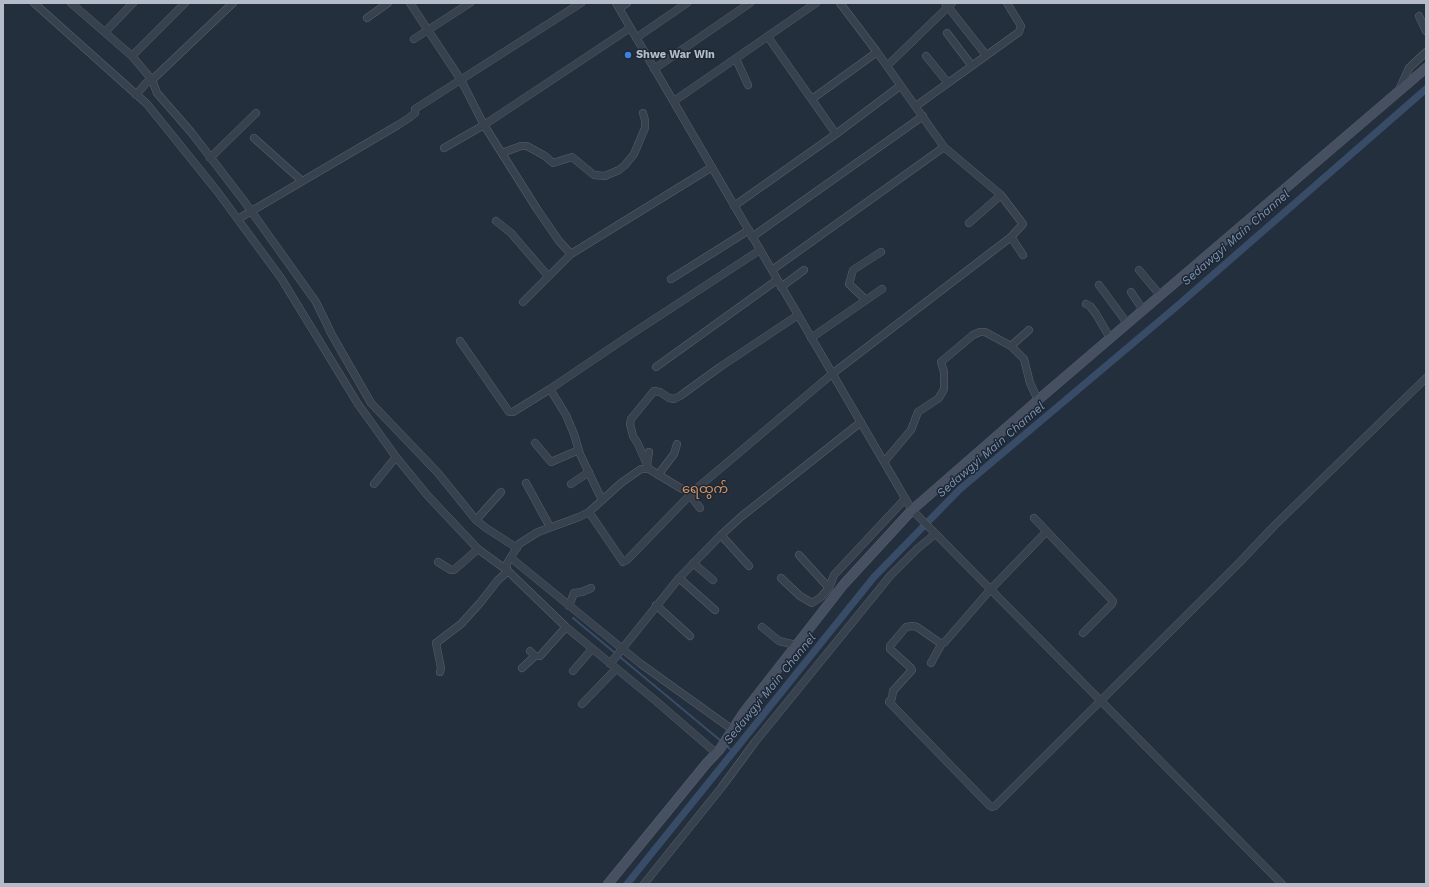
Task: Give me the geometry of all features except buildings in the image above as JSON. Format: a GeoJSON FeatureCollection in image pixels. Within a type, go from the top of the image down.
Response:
{"type":"FeatureCollection","features":[{"type":"Feature","properties":{"kind":"street"},"geometry":{"type":"LineString","coordinates":[[34,3],[138,93],[147,104],[217,191],[281,278],[358,404],[396,457],[428,496],[478,549],[508,563],[569,606],[620,650],[732,730]]}},
{"type":"Feature","properties":{"kind":"street"},"geometry":{"type":"LineString","coordinates":[[105,32],[133,3]]}},
{"type":"Feature","properties":{"kind":"street"},"geometry":{"type":"LineString","coordinates":[[132,56],[185,3]]}},
{"type":"Feature","properties":{"kind":"street"},"geometry":{"type":"LineString","coordinates":[[138,93],[233,3]]}},
{"type":"Feature","properties":{"kind":"street"},"geometry":{"type":"LineString","coordinates":[[367,18],[388,3]]}},
{"type":"Feature","properties":{"kind":"street"},"geometry":{"type":"LineString","coordinates":[[410,3],[429,29],[461,80],[484,125],[537,209],[570,254]]}},
{"type":"Feature","properties":{"kind":"street"},"geometry":{"type":"LineString","coordinates":[[414,39],[470,3]]}},
{"type":"Feature","properties":{"kind":"street"},"geometry":{"type":"LineString","coordinates":[[238,219],[250,210],[404,122],[415,113],[415,109],[581,3]]}},
{"type":"Feature","properties":{"kind":"street"},"geometry":{"type":"LineString","coordinates":[[627,3],[618,6],[630,28],[914,513],[1282,884]]}},
{"type":"Feature","properties":{"kind":"street"},"geometry":{"type":"LineString","coordinates":[[636,38],[687,3]]}},
{"type":"Feature","properties":{"kind":"street"},"geometry":{"type":"LineString","coordinates":[[654,69],[750,3]]}},
{"type":"Feature","properties":{"kind":"street"},"geometry":{"type":"LineString","coordinates":[[674,101],[816,3]]}},
{"type":"Feature","properties":{"kind":"street"},"geometry":{"type":"LineString","coordinates":[[589,512],[623,562],[627,560],[690,493],[832,374],[1011,238],[1023,224],[1001,195],[944,147],[877,52],[840,3]]}},
{"type":"Feature","properties":{"kind":"street"},"geometry":{"type":"LineString","coordinates":[[916,106],[1019,32],[1021,26],[1007,3]]}},
{"type":"Feature","properties":{"kind":"street"},"geometry":{"type":"LineString","coordinates":[[75,4],[132,56],[157,94],[191,132],[250,210],[316,302],[371,403],[438,473],[476,520],[517,548]]}},
{"type":"Feature","properties":{"kind":"street"},"geometry":{"type":"LineString","coordinates":[[887,66],[948,4],[986,55]]}},
{"type":"Feature","properties":{"kind":"street"},"geometry":{"type":"LineString","coordinates":[[1418,16],[1426,31]]}},
{"type":"Feature","properties":{"kind":"street"},"geometry":{"type":"LineString","coordinates":[[444,148],[484,125],[630,28]]}},
{"type":"Feature","properties":{"kind":"street"},"geometry":{"type":"LineString","coordinates":[[946,34],[972,66]]}},
{"type":"Feature","properties":{"kind":"street"},"geometry":{"type":"LineString","coordinates":[[768,37],[836,134]]}},
{"type":"Feature","properties":{"kind":"street"},"geometry":{"type":"LineString","coordinates":[[812,99],[877,52]]}},
{"type":"Feature","properties":{"kind":"street"},"geometry":{"type":"LineString","coordinates":[[1399,90],[1409,68],[1426,52]]}},
{"type":"Feature","properties":{"kind":"street"},"geometry":{"type":"LineString","coordinates":[[926,56],[948,83]]}},
{"type":"Feature","properties":{"kind":"street"},"geometry":{"type":"LineString","coordinates":[[736,59],[748,85]]}},
{"type":"Feature","properties":{"kind":"street"},"geometry":{"type":"LineString","coordinates":[[608,884],[718,751],[796,645],[844,584],[914,513],[1038,400],[1426,68]]}},
{"type":"Feature","properties":{"kind":"street"},"geometry":{"type":"LineString","coordinates":[[734,206],[836,134],[900,86]]}},
{"type":"Feature","properties":{"kind":"street"},"geometry":{"type":"LineString","coordinates":[[210,158],[256,113]]}},
{"type":"Feature","properties":{"kind":"street"},"geometry":{"type":"LineString","coordinates":[[502,153],[521,146],[527,146],[545,156],[553,163],[572,156],[594,175],[605,176],[619,170],[634,154],[645,128],[643,113]]}},
{"type":"Feature","properties":{"kind":"street"},"geometry":{"type":"LineString","coordinates":[[752,237],[923,116]]}},
{"type":"Feature","properties":{"kind":"street"},"geometry":{"type":"LineString","coordinates":[[254,138],[302,181]]}},
{"type":"Feature","properties":{"kind":"street"},"geometry":{"type":"LineString","coordinates":[[772,270],[944,147]]}},
{"type":"Feature","properties":{"kind":"street"},"geometry":{"type":"LineString","coordinates":[[523,302],[570,254],[712,167]]}},
{"type":"Feature","properties":{"kind":"street"},"geometry":{"type":"LineString","coordinates":[[969,223],[1001,195]]}},
{"type":"Feature","properties":{"kind":"street"},"geometry":{"type":"LineString","coordinates":[[496,221],[511,233],[548,276]]}},
{"type":"Feature","properties":{"kind":"street"},"geometry":{"type":"LineString","coordinates":[[671,279],[748,230]]}},
{"type":"Feature","properties":{"kind":"street"},"geometry":{"type":"LineString","coordinates":[[1011,238],[1023,255]]}},
{"type":"Feature","properties":{"kind":"street"},"geometry":{"type":"LineString","coordinates":[[460,341],[509,412],[513,412],[760,250]]}},
{"type":"Feature","properties":{"kind":"street"},"geometry":{"type":"LineString","coordinates":[[866,300],[849,284],[853,270],[881,252]]}},
{"type":"Feature","properties":{"kind":"street"},"geometry":{"type":"LineString","coordinates":[[656,367],[779,283],[804,270]]}},
{"type":"Feature","properties":{"kind":"street"},"geometry":{"type":"LineString","coordinates":[[1139,270],[1160,295]]}},
{"type":"Feature","properties":{"kind":"street"},"geometry":{"type":"LineString","coordinates":[[1099,285],[1127,323]]}},
{"type":"Feature","properties":{"kind":"street"},"geometry":{"type":"LineString","coordinates":[[811,338],[882,289]]}},
{"type":"Feature","properties":{"kind":"street"},"geometry":{"type":"LineString","coordinates":[[1131,292],[1143,310]]}},
{"type":"Feature","properties":{"kind":"street"},"geometry":{"type":"LineString","coordinates":[[1086,304],[1090,306],[1096,314],[1110,338]]}},
{"type":"Feature","properties":{"kind":"street"},"geometry":{"type":"LineString","coordinates":[[700,508],[690,493],[658,475],[648,467],[633,436],[630,424],[631,419],[654,391],[660,392],[670,398],[680,396],[720,367],[798,315]]}},
{"type":"Feature","properties":{"kind":"street"},"geometry":{"type":"LineString","coordinates":[[315,333],[329,328]]}},
{"type":"Feature","properties":{"kind":"street"},"geometry":{"type":"LineString","coordinates":[[1011,346],[1029,330]]}},
{"type":"Feature","properties":{"kind":"street"},"geometry":{"type":"LineString","coordinates":[[884,462],[912,430],[918,412],[938,398],[944,389],[944,372],[941,362],[973,335],[980,332],[985,332],[1011,346],[1024,359],[1030,383],[1038,400]]}},
{"type":"Feature","properties":{"kind":"street"},"geometry":{"type":"LineString","coordinates":[[942,643],[917,627],[912,626],[906,628],[895,640],[890,647],[912,670],[893,691],[892,698],[889,702],[992,807],[1001,800],[1239,563],[1274,526],[1426,378]]}},
{"type":"Feature","properties":{"kind":"street"},"geometry":{"type":"LineString","coordinates":[[550,389],[566,415],[579,450],[602,500]]}},
{"type":"Feature","properties":{"kind":"street"},"geometry":{"type":"LineString","coordinates":[[582,704],[612,664],[620,650],[656,605],[693,563],[721,535],[785,481],[860,422]]}},
{"type":"Feature","properties":{"kind":"street"},"geometry":{"type":"LineString","coordinates":[[535,443],[551,462],[579,450]]}},
{"type":"Feature","properties":{"kind":"street"},"geometry":{"type":"LineString","coordinates":[[658,475],[674,454],[677,444]]}},
{"type":"Feature","properties":{"kind":"street"},"geometry":{"type":"LineString","coordinates":[[648,467],[649,452]]}},
{"type":"Feature","properties":{"kind":"street"},"geometry":{"type":"LineString","coordinates":[[374,484],[396,457]]}},
{"type":"Feature","properties":{"kind":"street"},"geometry":{"type":"LineString","coordinates":[[440,672],[440,663],[436,643],[461,624],[480,603],[498,580],[519,544],[550,527],[589,512],[636,472],[648,467]]}},
{"type":"Feature","properties":{"kind":"street"},"geometry":{"type":"LineString","coordinates":[[571,484],[589,472]]}},
{"type":"Feature","properties":{"kind":"street"},"geometry":{"type":"LineString","coordinates":[[526,483],[550,527]]}},
{"type":"Feature","properties":{"kind":"street"},"geometry":{"type":"LineString","coordinates":[[476,520],[501,492]]}},
{"type":"Feature","properties":{"kind":"street"},"geometry":{"type":"LineString","coordinates":[[781,578],[800,596],[812,603],[821,597],[829,588],[834,575],[906,499]]}},
{"type":"Feature","properties":{"kind":"street"},"geometry":{"type":"LineString","coordinates":[[1034,518],[1112,601],[1112,604],[1083,633]]}},
{"type":"Feature","properties":{"kind":"street"},"geometry":{"type":"LineString","coordinates":[[644,884],[721,788],[755,742],[871,599],[890,576],[933,532]]}},
{"type":"Feature","properties":{"kind":"street"},"geometry":{"type":"LineString","coordinates":[[931,663],[942,643],[944,644],[990,590],[1046,532]]}},
{"type":"Feature","properties":{"kind":"street"},"geometry":{"type":"LineString","coordinates":[[721,535],[749,566]]}},
{"type":"Feature","properties":{"kind":"street"},"geometry":{"type":"LineString","coordinates":[[438,562],[451,570],[454,570],[478,549]]}},
{"type":"Feature","properties":{"kind":"street"},"geometry":{"type":"LineString","coordinates":[[799,555],[829,588]]}},
{"type":"Feature","properties":{"kind":"street"},"geometry":{"type":"LineString","coordinates":[[508,563],[566,627],[718,751]]}},
{"type":"Feature","properties":{"kind":"street"},"geometry":{"type":"LineString","coordinates":[[693,563],[713,580]]}},
{"type":"Feature","properties":{"kind":"street"},"geometry":{"type":"LineString","coordinates":[[834,575],[844,584]]}},
{"type":"Feature","properties":{"kind":"street"},"geometry":{"type":"LineString","coordinates":[[679,578],[715,610]]}},
{"type":"Feature","properties":{"kind":"street"},"geometry":{"type":"LineString","coordinates":[[569,606],[574,593],[582,592],[591,588]]}},
{"type":"Feature","properties":{"kind":"street"},"geometry":{"type":"LineString","coordinates":[[656,605],[690,636]]}},
{"type":"Feature","properties":{"kind":"street"},"geometry":{"type":"LineString","coordinates":[[522,668],[533,653],[540,656],[566,627]]}},
{"type":"Feature","properties":{"kind":"street"},"geometry":{"type":"LineString","coordinates":[[762,628],[779,641],[796,645]]}},
{"type":"Feature","properties":{"kind":"street"},"geometry":{"type":"LineString","coordinates":[[573,671],[592,649]]}},
{"type":"Feature","properties":{"kind":"waterway","name":"Sedawgyi Main Channel"},"geometry":{"type":"LineString","coordinates":[[627,884],[874,577],[960,489],[1176,307],[1426,89]]}},
{"type":"Feature","properties":{"kind":"waterway"},"geometry":{"type":"LineString","coordinates":[[573,618],[721,741]]}},
{"type":"Feature","properties":{"kind":"waterway"},"geometry":{"type":"LineString","coordinates":[[726,745],[733,752]]}},
{"type":"Feature","properties":{"kind":"place","name":"Shwe War Win"},"geometry":{"type":"Point","coordinates":[628,55]}},
{"type":"Feature","properties":{"kind":"district","name":"ရေထွက်"},"geometry":{"type":"Point","coordinates":[705,489]}}]}
